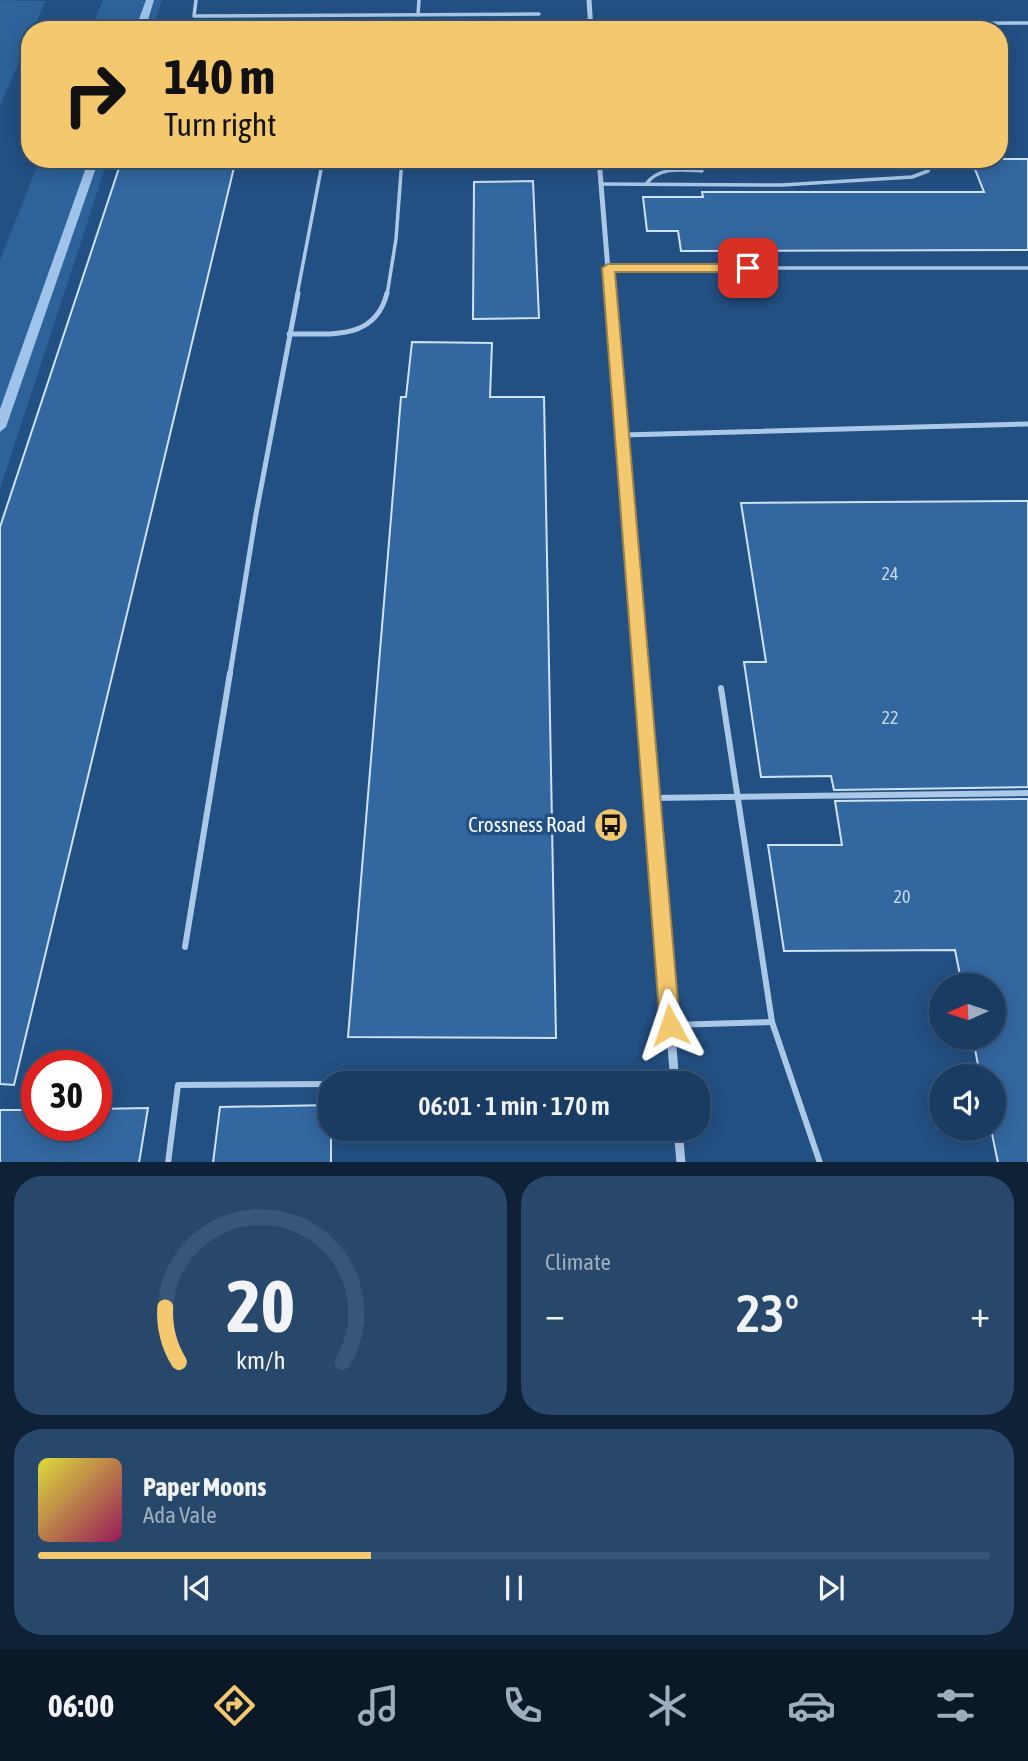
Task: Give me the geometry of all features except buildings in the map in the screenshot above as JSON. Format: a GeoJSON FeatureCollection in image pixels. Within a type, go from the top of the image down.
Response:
{"type":"FeatureCollection","features":[{"type":"Feature","properties":{"kind":"street"},"geometry":{"type":"LineString","coordinates":[[589,0],[590,21]]}},
{"type":"Feature","properties":{"kind":"street"},"geometry":{"type":"LineString","coordinates":[[600,168],[674,1071]]}},
{"type":"Feature","properties":{"kind":"street"},"geometry":{"type":"LineString","coordinates":[[679,1141],[681,1162]]}},
{"type":"Feature","properties":{"kind":"lane"},"geometry":{"type":"LineString","coordinates":[[197,0],[194,16],[538,14]]}},
{"type":"Feature","properties":{"kind":"lane"},"geometry":{"type":"LineString","coordinates":[[418,15],[419,0]]}},
{"type":"Feature","properties":{"kind":"lane"},"geometry":{"type":"LineString","coordinates":[[1008,23],[1028,23]]}},
{"type":"Feature","properties":{"kind":"lane"},"geometry":{"type":"LineString","coordinates":[[185,947],[256,514],[321,168]]}},
{"type":"Feature","properties":{"kind":"lane"},"geometry":{"type":"LineString","coordinates":[[289,334],[349,331],[364,327],[379,316],[386,299],[391,268],[401,168]]}},
{"type":"Feature","properties":{"kind":"lane"},"geometry":{"type":"LineString","coordinates":[[602,184],[782,185],[912,177],[928,172],[929,168]]}},
{"type":"Feature","properties":{"kind":"lane"},"geometry":{"type":"LineString","coordinates":[[646,184],[650,176],[659,172],[702,171]]}},
{"type":"Feature","properties":{"kind":"lane"},"geometry":{"type":"LineString","coordinates":[[608,268],[1028,268]]}},
{"type":"Feature","properties":{"kind":"lane"},"geometry":{"type":"LineString","coordinates":[[623,435],[1028,424]]}},
{"type":"Feature","properties":{"kind":"lane"},"geometry":{"type":"LineString","coordinates":[[721,688],[772,1023],[783,1064],[820,1162]]}},
{"type":"Feature","properties":{"kind":"lane"},"geometry":{"type":"LineString","coordinates":[[652,798],[1028,793]]}},
{"type":"Feature","properties":{"kind":"lane"},"geometry":{"type":"LineString","coordinates":[[670,1025],[772,1023]]}},
{"type":"Feature","properties":{"kind":"lane"},"geometry":{"type":"LineString","coordinates":[[168,1162],[178,1085],[318,1084]]}},
{"type":"Feature","properties":{"kind":"shaded area"},"geometry":{"type":"Polygon","coordinates":[[[0,0],[46,1],[37,21],[21,21],[21,58],[0,105],[0,0]]]}},
{"type":"Feature","properties":{"kind":"shaded area"},"geometry":{"type":"Polygon","coordinates":[[[103,0],[162,0],[155,21],[95,21],[103,0]]]}},
{"type":"Feature","properties":{"kind":"shaded area"},"geometry":{"type":"Polygon","coordinates":[[[36,168],[105,168],[0,489],[0,260],[36,168]]]}},
{"type":"Feature","properties":{"kind":"waterway"},"geometry":{"type":"LineString","coordinates":[[143,21],[150,0]]}},
{"type":"Feature","properties":{"kind":"waterway"},"geometry":{"type":"LineString","coordinates":[[0,427],[91,168]]}},
{"type":"Feature","properties":{"kind":"place","name":"Crossness Road"},"geometry":{"type":"Point","coordinates":[611,825]}},
{"type":"Feature","properties":{"kind":"route"},"geometry":{"type":"LineString","coordinates":[[670,1025],[608,268],[748,268]]}}]}
